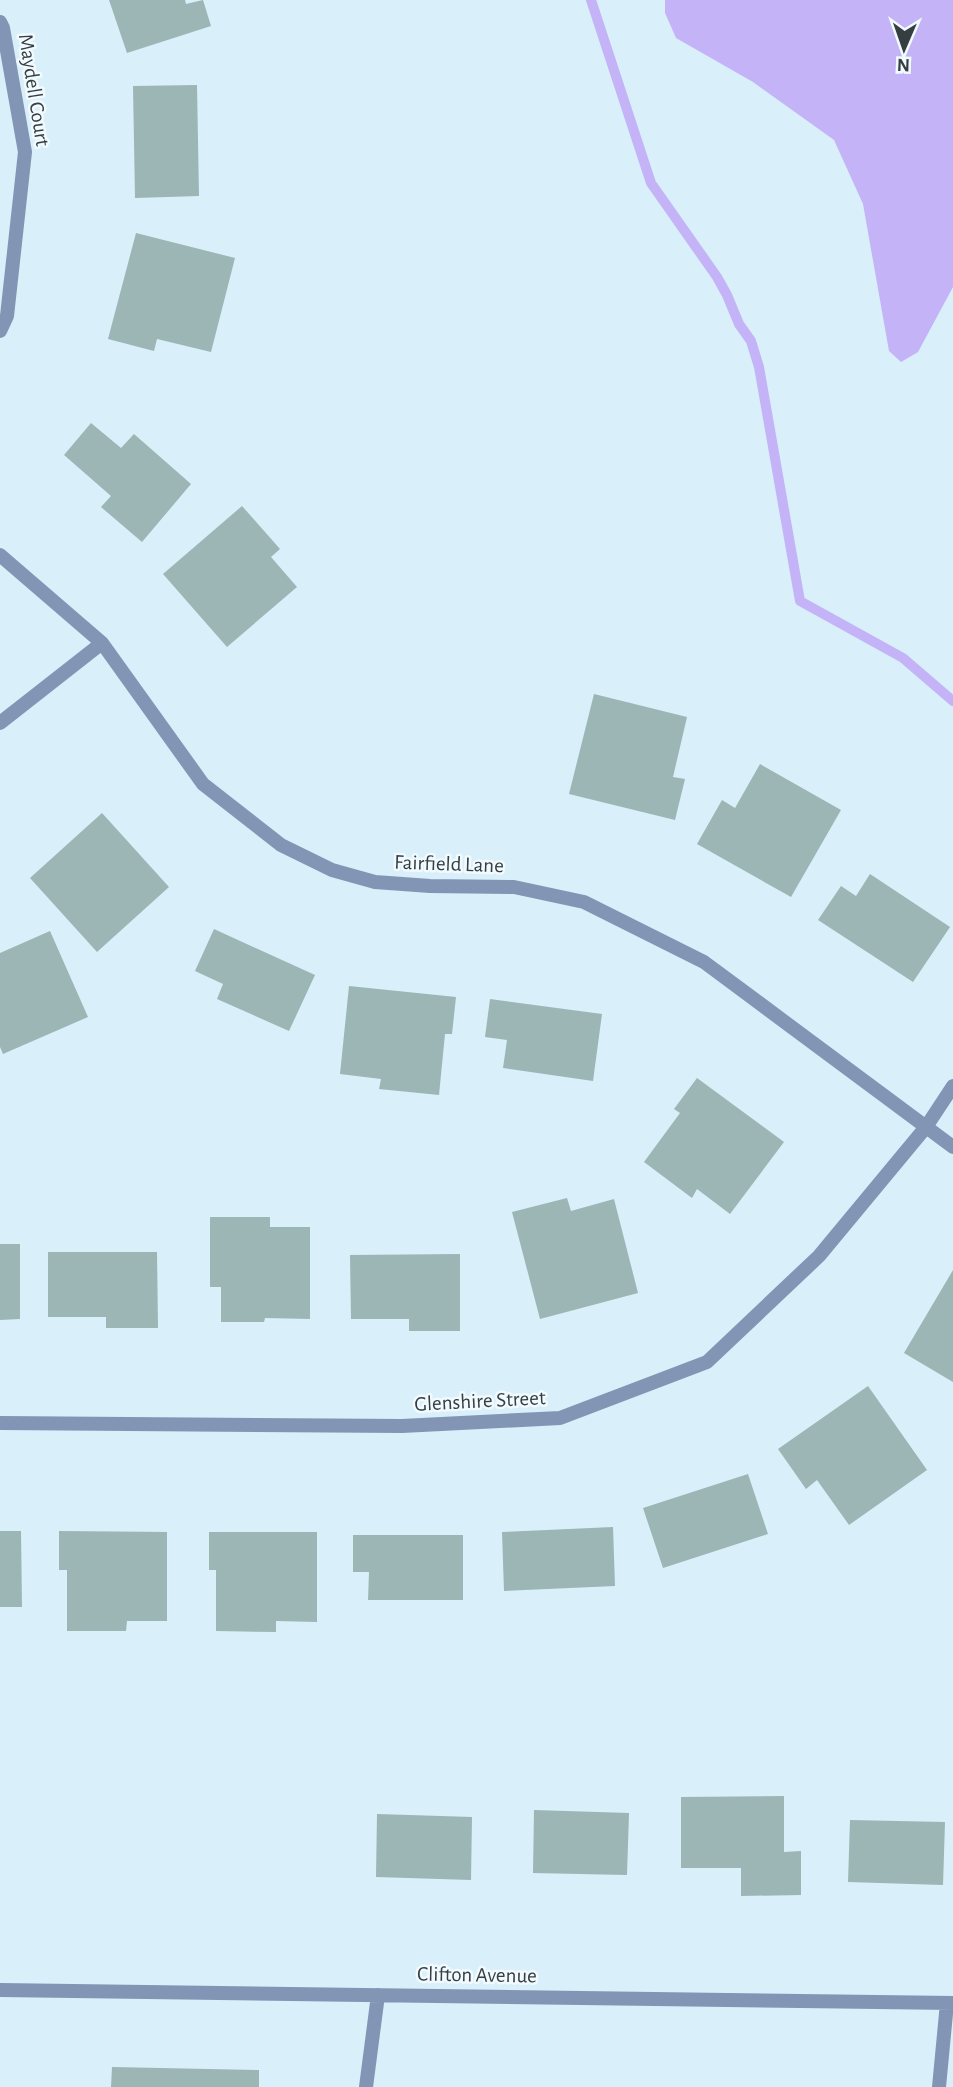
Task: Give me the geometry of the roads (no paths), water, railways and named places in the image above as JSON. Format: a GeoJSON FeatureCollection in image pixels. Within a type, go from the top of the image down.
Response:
{"type":"FeatureCollection","features":[{"type":"Feature","properties":{"kind":"street","name":"Maydell Court"},"geometry":{"type":"LineString","coordinates":[[0,22],[25,152],[8,316],[0,331]]}},
{"type":"Feature","properties":{"kind":"street","name":"Fairfield Lane"},"geometry":{"type":"LineString","coordinates":[[0,555],[102,643],[203,784],[281,845],[332,870],[375,882],[430,887],[514,887],[584,902],[704,962],[953,1147]]}},
{"type":"Feature","properties":{"kind":"street"},"geometry":{"type":"LineString","coordinates":[[0,723],[102,643]]}},
{"type":"Feature","properties":{"kind":"street","name":"Glenshire Street"},"geometry":{"type":"LineString","coordinates":[[0,1423],[402,1426],[560,1418],[707,1362],[819,1256],[926,1126],[953,1086]]}},
{"type":"Feature","properties":{"kind":"street","name":"Clifton Avenue"},"geometry":{"type":"LineString","coordinates":[[0,1990],[950,2003]]}},
{"type":"Feature","properties":{"kind":"street"},"geometry":{"type":"LineString","coordinates":[[366,2087],[378,1995]]}},
{"type":"Feature","properties":{"kind":"street"},"geometry":{"type":"LineString","coordinates":[[939,2087],[950,2003]]}},
{"type":"Feature","properties":{"kind":"waterway"},"geometry":{"type":"LineString","coordinates":[[591,0],[651,183],[717,277],[739,324],[751,341],[759,367],[800,601],[903,658],[953,701]]}}]}
